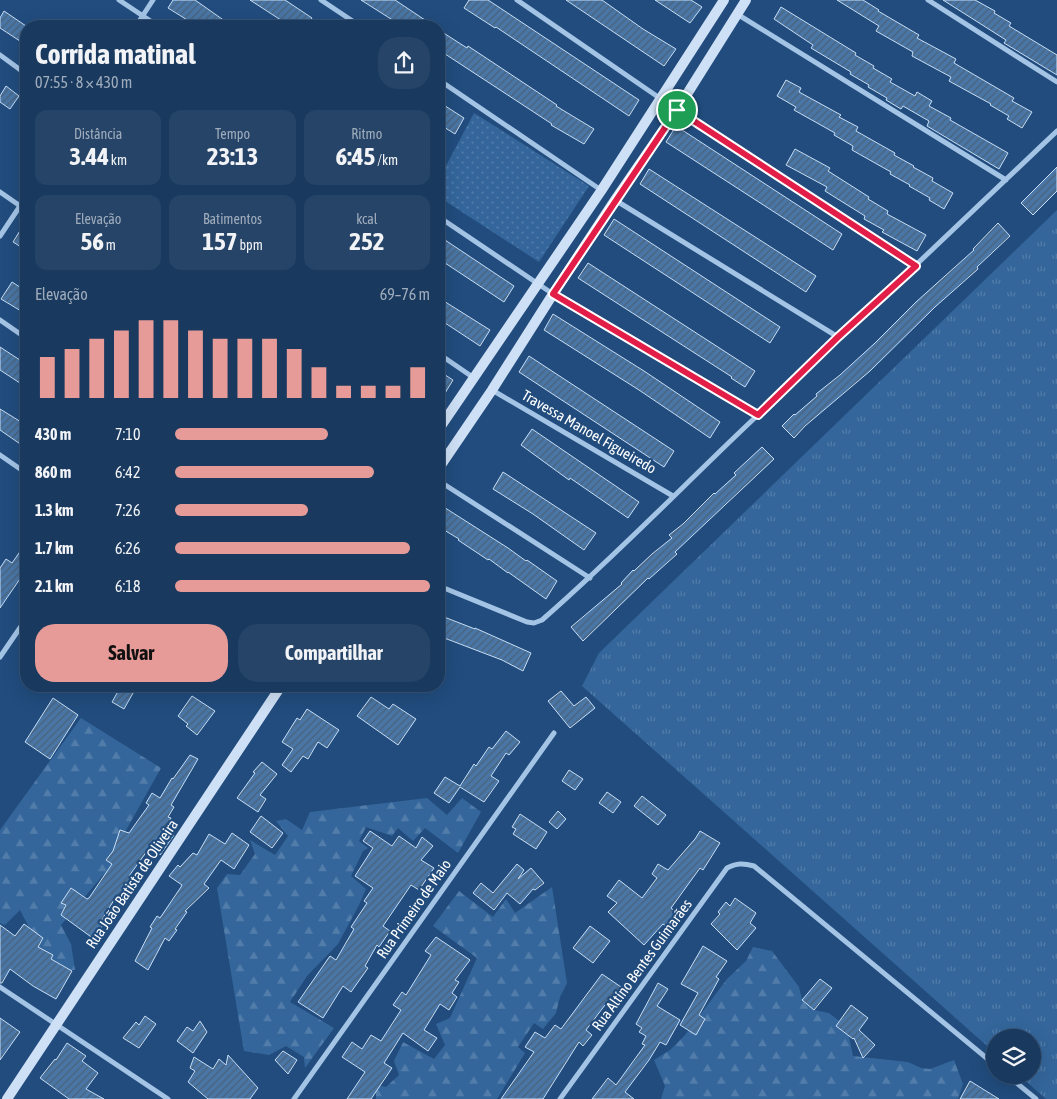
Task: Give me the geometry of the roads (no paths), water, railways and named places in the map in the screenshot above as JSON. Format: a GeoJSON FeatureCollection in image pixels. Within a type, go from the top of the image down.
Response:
{"type":"FeatureCollection","features":[{"type":"Feature","properties":{"kind":"street"},"geometry":{"type":"LineString","coordinates":[[119,0],[148,20]]}},
{"type":"Feature","properties":{"kind":"street"},"geometry":{"type":"LineString","coordinates":[[140,20],[152,0]]}},
{"type":"Feature","properties":{"kind":"street"},"geometry":{"type":"LineString","coordinates":[[321,0],[351,20]]}},
{"type":"Feature","properties":{"kind":"street"},"geometry":{"type":"LineString","coordinates":[[518,0],[661,99]]}},
{"type":"Feature","properties":{"kind":"street"},"geometry":{"type":"LineString","coordinates":[[445,459],[615,200],[645,159],[746,0]]}},
{"type":"Feature","properties":{"kind":"street"},"geometry":{"type":"LineString","coordinates":[[928,0],[1057,82]]}},
{"type":"Feature","properties":{"kind":"street"},"geometry":{"type":"LineString","coordinates":[[445,420],[601,191],[661,99],[721,1]]}},
{"type":"Feature","properties":{"kind":"street"},"geometry":{"type":"LineString","coordinates":[[737,14],[1006,180]]}},
{"type":"Feature","properties":{"kind":"street"},"geometry":{"type":"LineString","coordinates":[[0,55],[20,70]]}},
{"type":"Feature","properties":{"kind":"street"},"geometry":{"type":"LineString","coordinates":[[445,84],[601,191]]}},
{"type":"Feature","properties":{"kind":"street"},"geometry":{"type":"LineString","coordinates":[[677,110],[916,266]]}},
{"type":"Feature","properties":{"kind":"street"},"geometry":{"type":"LineString","coordinates":[[445,588],[527,622],[534,623],[542,620],[590,578],[838,337],[916,266],[1057,131]]}},
{"type":"Feature","properties":{"kind":"street"},"geometry":{"type":"LineString","coordinates":[[0,192],[20,205]]}},
{"type":"Feature","properties":{"kind":"street"},"geometry":{"type":"LineString","coordinates":[[615,200],[838,337]]}},
{"type":"Feature","properties":{"kind":"street"},"geometry":{"type":"LineString","coordinates":[[0,236],[20,207]]}},
{"type":"Feature","properties":{"kind":"street"},"geometry":{"type":"LineString","coordinates":[[445,221],[553,294],[758,415]]}},
{"type":"Feature","properties":{"kind":"street"},"geometry":{"type":"LineString","coordinates":[[0,320],[20,334]]}},
{"type":"Feature","properties":{"kind":"street"},"geometry":{"type":"LineString","coordinates":[[445,358],[474,378]]}},
{"type":"Feature","properties":{"kind":"street","name":"Travessa Manoel Figueiredo"},"geometry":{"type":"LineString","coordinates":[[492,390],[673,496]]}},
{"type":"Feature","properties":{"kind":"street"},"geometry":{"type":"LineString","coordinates":[[0,455],[20,469]]}},
{"type":"Feature","properties":{"kind":"street"},"geometry":{"type":"LineString","coordinates":[[445,484],[590,578]]}},
{"type":"Feature","properties":{"kind":"street"},"geometry":{"type":"LineString","coordinates":[[0,657],[20,628]]}},
{"type":"Feature","properties":{"kind":"street","name":"Rua João Batista de Oliveira"},"geometry":{"type":"LineString","coordinates":[[7,1099],[277,692]]}},
{"type":"Feature","properties":{"kind":"street","name":"Rua Primeiro de Maio"},"geometry":{"type":"LineString","coordinates":[[294,1099],[554,733]]}},
{"type":"Feature","properties":{"kind":"street","name":"Rua Altíno Bentes Guimarães"},"geometry":{"type":"LineString","coordinates":[[560,1099],[727,868],[743,863],[754,866],[986,1058]]}},
{"type":"Feature","properties":{"kind":"street"},"geometry":{"type":"LineString","coordinates":[[0,987],[168,1099]]}},
{"type":"Feature","properties":{"kind":"street"},"geometry":{"type":"LineString","coordinates":[[1018,1084],[1036,1099]]}}]}
